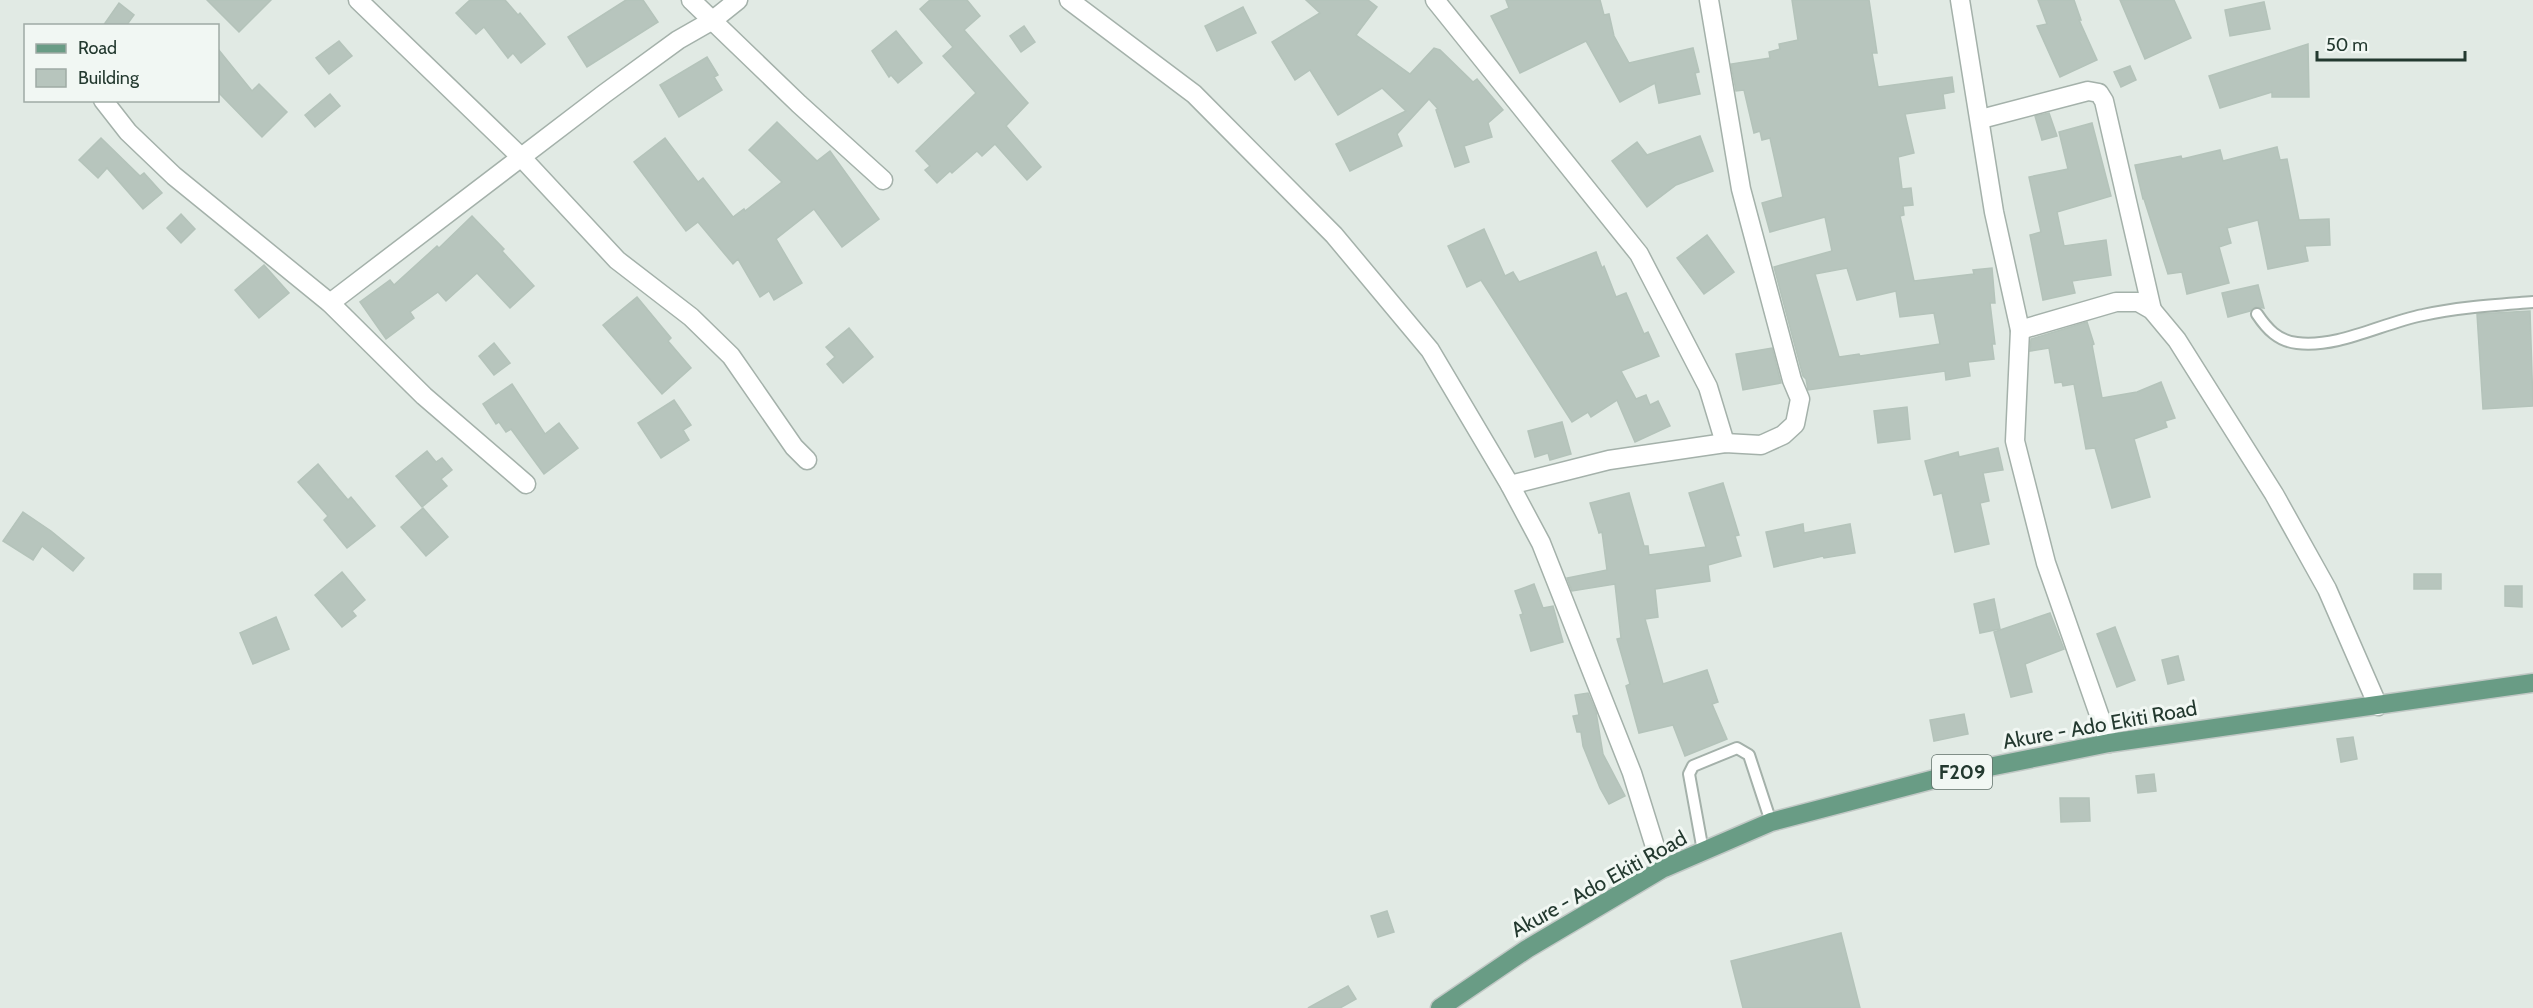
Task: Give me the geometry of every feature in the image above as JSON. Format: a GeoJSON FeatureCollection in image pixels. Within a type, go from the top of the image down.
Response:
{"type":"FeatureCollection","features":[{"type":"Feature","properties":{"kind":"main road","name":"Akure - Ado Ekiti Road"},"geometry":{"type":"LineString","coordinates":[[1440,1008],[1527,950],[1662,869],[1771,822],[1954,774],[2109,743],[2533,683]]}},
{"type":"Feature","properties":{"kind":"street"},"geometry":{"type":"LineString","coordinates":[[358,0],[522,158],[617,260],[691,317],[731,356],[794,447],[807,460]]}},
{"type":"Feature","properties":{"kind":"street"},"geometry":{"type":"LineString","coordinates":[[691,0],[799,104],[883,180]]}},
{"type":"Feature","properties":{"kind":"street"},"geometry":{"type":"LineString","coordinates":[[330,303],[652,58],[713,20],[738,0]]}},
{"type":"Feature","properties":{"kind":"street"},"geometry":{"type":"LineString","coordinates":[[1435,0],[1639,254],[1708,387],[1725,443]]}},
{"type":"Feature","properties":{"kind":"street"},"geometry":{"type":"LineString","coordinates":[[1510,485],[1609,460],[1725,443],[1761,445],[1783,435],[1796,424],[1800,399],[1792,380],[1741,189],[1709,0]]}},
{"type":"Feature","properties":{"kind":"street"},"geometry":{"type":"LineString","coordinates":[[1960,0],[1981,119],[1994,212],[2020,330],[2015,441],[2046,563],[2109,743]]}},
{"type":"Feature","properties":{"kind":"street"},"geometry":{"type":"LineString","coordinates":[[1078,2],[1194,94],[1334,235],[1430,350],[1510,485],[1541,543],[1632,773],[1662,869]]}},
{"type":"Feature","properties":{"kind":"street"},"geometry":{"type":"LineString","coordinates":[[1981,119],[2088,91],[2099,93],[2104,101],[2152,310]]}},
{"type":"Feature","properties":{"kind":"street"},"geometry":{"type":"LineString","coordinates":[[105,102],[128,132],[174,176],[330,303],[424,396],[526,484]]}},
{"type":"Feature","properties":{"kind":"street"},"geometry":{"type":"LineString","coordinates":[[2020,330],[2116,302],[2138,302],[2152,310],[2177,340],[2274,494],[2326,589],[2378,706]]}},
{"type":"Feature","properties":{"kind":"lane"},"geometry":{"type":"LineString","coordinates":[[2257,314],[2267,330],[2296,343],[2336,340],[2423,315],[2533,302]]}},
{"type":"Feature","properties":{"kind":"lane"},"geometry":{"type":"LineString","coordinates":[[1703,851],[1689,774],[1693,766],[1737,748],[1749,754],[1771,822]]}},
{"type":"Feature","properties":{"kind":"building"},"geometry":{"type":"Polygon","coordinates":[[[207,0],[271,0],[239,32],[207,0]]]}},
{"type":"Feature","properties":{"kind":"building"},"geometry":{"type":"Polygon","coordinates":[[[470,0],[505,0],[518,15],[520,13],[545,44],[521,63],[513,53],[508,58],[484,27],[476,34],[456,13],[470,0]]]}},
{"type":"Feature","properties":{"kind":"building"},"geometry":{"type":"Polygon","coordinates":[[[626,0],[643,0],[658,22],[587,67],[568,37],[626,0]]]}},
{"type":"Feature","properties":{"kind":"building"},"geometry":{"type":"Polygon","coordinates":[[[930,0],[967,0],[980,16],[964,30],[1028,103],[1006,126],[1041,167],[1027,180],[995,144],[982,156],[977,151],[937,183],[925,170],[930,166],[916,151],[976,93],[943,56],[953,47],[920,9],[930,0]]]}},
{"type":"Feature","properties":{"kind":"building"},"geometry":{"type":"Polygon","coordinates":[[[1306,0],[1368,0],[1377,7],[1356,35],[1410,74],[1434,48],[1440,50],[1473,82],[1477,79],[1503,110],[1488,123],[1492,137],[1464,146],[1469,162],[1455,167],[1436,110],[1438,109],[1429,99],[1397,134],[1402,146],[1350,171],[1336,144],[1406,111],[1382,88],[1338,115],[1310,70],[1295,80],[1272,42],[1320,13],[1306,0]]]}},
{"type":"Feature","properties":{"kind":"building"},"geometry":{"type":"Polygon","coordinates":[[[1506,0],[1600,0],[1604,15],[1609,14],[1614,36],[1629,63],[1693,48],[1699,72],[1695,73],[1700,94],[1659,103],[1655,83],[1620,102],[1586,41],[1520,73],[1491,16],[1509,8],[1506,0]]]}},
{"type":"Feature","properties":{"kind":"building"},"geometry":{"type":"Polygon","coordinates":[[[1792,0],[1869,0],[1877,53],[1872,53],[1878,87],[1952,77],[1954,92],[1943,94],[1945,108],[1905,114],[1914,153],[1898,157],[1902,189],[1911,188],[1913,205],[1903,206],[1904,215],[1900,216],[1914,281],[1974,274],[1973,270],[1992,268],[1995,303],[1990,303],[1995,344],[1992,344],[1994,359],[1968,362],[1970,376],[1946,380],[1945,371],[1808,390],[1774,267],[1832,251],[1825,217],[1770,232],[1762,203],[1783,197],[1770,138],[1762,140],[1760,131],[1754,133],[1744,90],[1736,91],[1731,64],[1770,58],[1769,52],[1780,49],[1779,44],[1798,40],[1792,0]],[[1847,268],[1815,274],[1839,357],[1940,344],[1934,313],[1900,317],[1896,291],[1857,300],[1847,268]]]}},
{"type":"Feature","properties":{"kind":"building"},"geometry":{"type":"Polygon","coordinates":[[[2038,0],[2074,0],[2081,20],[2079,20],[2097,60],[2060,77],[2037,26],[2047,24],[2038,0]]]}},
{"type":"Feature","properties":{"kind":"building"},"geometry":{"type":"Polygon","coordinates":[[[2120,0],[2174,0],[2191,38],[2145,59],[2120,0]]]}},
{"type":"Feature","properties":{"kind":"building"},"geometry":{"type":"Polygon","coordinates":[[[2264,2],[2270,29],[2230,36],[2225,10],[2264,2]]]}},
{"type":"Feature","properties":{"kind":"building"},"geometry":{"type":"Polygon","coordinates":[[[119,3],[134,15],[127,24],[104,24],[119,3]]]}},
{"type":"Feature","properties":{"kind":"building"},"geometry":{"type":"Polygon","coordinates":[[[1243,7],[1256,33],[1217,51],[1205,26],[1243,7]]]}},
{"type":"Feature","properties":{"kind":"building"},"geometry":{"type":"Polygon","coordinates":[[[1024,26],[1035,42],[1021,52],[1010,36],[1024,26]]]}},
{"type":"Feature","properties":{"kind":"building"},"geometry":{"type":"Polygon","coordinates":[[[896,31],[922,63],[898,83],[891,75],[889,77],[872,51],[896,31]]]}},
{"type":"Feature","properties":{"kind":"building"},"geometry":{"type":"Polygon","coordinates":[[[339,41],[352,56],[329,74],[316,58],[339,41]]]}},
{"type":"Feature","properties":{"kind":"building"},"geometry":{"type":"Polygon","coordinates":[[[2308,44],[2309,97],[2272,97],[2272,92],[2220,108],[2209,76],[2308,44]]]}},
{"type":"Feature","properties":{"kind":"building"},"geometry":{"type":"Polygon","coordinates":[[[219,50],[252,91],[259,84],[287,112],[262,137],[219,93],[219,50]]]}},
{"type":"Feature","properties":{"kind":"building"},"geometry":{"type":"Polygon","coordinates":[[[707,57],[718,75],[714,77],[722,90],[679,117],[660,85],[707,57]]]}},
{"type":"Feature","properties":{"kind":"building"},"geometry":{"type":"Polygon","coordinates":[[[2130,66],[2136,80],[2121,87],[2114,72],[2130,66]]]}},
{"type":"Feature","properties":{"kind":"building"},"geometry":{"type":"Polygon","coordinates":[[[330,94],[340,106],[315,127],[305,115],[330,94]]]}},
{"type":"Feature","properties":{"kind":"building"},"geometry":{"type":"Polygon","coordinates":[[[2049,113],[2057,136],[2042,140],[2035,116],[2049,113]]]}},
{"type":"Feature","properties":{"kind":"building"},"geometry":{"type":"Polygon","coordinates":[[[777,122],[817,161],[830,151],[879,219],[842,247],[814,209],[776,239],[802,283],[774,300],[769,291],[760,297],[738,259],[733,264],[698,222],[686,231],[634,162],[665,138],[698,182],[703,178],[733,217],[744,209],[745,211],[782,182],[749,150],[777,122]]]}},
{"type":"Feature","properties":{"kind":"building"},"geometry":{"type":"Polygon","coordinates":[[[2092,123],[2111,196],[2057,212],[2064,246],[2106,240],[2111,275],[2072,281],[2075,293],[2043,300],[2030,235],[2041,232],[2029,177],[2068,169],[2059,132],[2092,123]]]}},
{"type":"Feature","properties":{"kind":"building"},"geometry":{"type":"Polygon","coordinates":[[[1700,136],[1713,171],[1676,185],[1647,207],[1612,161],[1637,142],[1647,155],[1700,136]]]}},
{"type":"Feature","properties":{"kind":"building"},"geometry":{"type":"Polygon","coordinates":[[[101,138],[140,176],[144,173],[162,193],[143,209],[107,168],[98,178],[79,160],[101,138]]]}},
{"type":"Feature","properties":{"kind":"building"},"geometry":{"type":"Polygon","coordinates":[[[2277,147],[2280,160],[2287,159],[2299,220],[2329,219],[2330,245],[2305,246],[2308,261],[2268,269],[2258,220],[2227,228],[2231,243],[2219,247],[2229,283],[2187,294],[2182,272],[2168,274],[2143,199],[2135,165],[2181,156],[2182,159],[2220,150],[2223,161],[2277,147]]]}},
{"type":"Feature","properties":{"kind":"building"},"geometry":{"type":"Polygon","coordinates":[[[181,214],[195,229],[181,243],[167,228],[181,214]]]}},
{"type":"Feature","properties":{"kind":"building"},"geometry":{"type":"Polygon","coordinates":[[[472,216],[504,249],[502,251],[534,286],[510,308],[477,273],[446,301],[438,292],[410,312],[414,318],[386,339],[360,302],[390,280],[394,285],[437,246],[439,248],[472,216]]]}},
{"type":"Feature","properties":{"kind":"building"},"geometry":{"type":"Polygon","coordinates":[[[1484,229],[1505,276],[1513,272],[1519,282],[1596,252],[1616,297],[1626,293],[1644,334],[1648,332],[1659,356],[1621,371],[1636,399],[1646,395],[1650,405],[1658,401],[1670,426],[1635,442],[1617,400],[1591,417],[1588,412],[1572,422],[1481,280],[1467,287],[1448,246],[1484,229]]]}},
{"type":"Feature","properties":{"kind":"building"},"geometry":{"type":"Polygon","coordinates":[[[1707,235],[1734,272],[1704,294],[1677,258],[1707,235]]]}},
{"type":"Feature","properties":{"kind":"building"},"geometry":{"type":"Polygon","coordinates":[[[264,265],[289,293],[259,318],[235,290],[264,265]]]}},
{"type":"Feature","properties":{"kind":"building"},"geometry":{"type":"Polygon","coordinates":[[[2258,285],[2264,308],[2256,307],[2228,317],[2222,293],[2258,285]]]}},
{"type":"Feature","properties":{"kind":"building"},"geometry":{"type":"Polygon","coordinates":[[[637,297],[671,338],[668,341],[691,368],[662,394],[603,325],[637,297]]]}},
{"type":"Feature","properties":{"kind":"building"},"geometry":{"type":"Polygon","coordinates":[[[2530,311],[2533,406],[2483,409],[2477,314],[2530,311]]]}},
{"type":"Feature","properties":{"kind":"building"},"geometry":{"type":"Polygon","coordinates":[[[2087,322],[2094,344],[2092,345],[2102,398],[2137,392],[2161,382],[2175,418],[2165,421],[2167,427],[2134,439],[2150,497],[2112,508],[2095,448],[2086,449],[2074,384],[2063,386],[2062,382],[2055,383],[2049,348],[2030,351],[2031,339],[2087,322]]]}},
{"type":"Feature","properties":{"kind":"building"},"geometry":{"type":"Polygon","coordinates":[[[849,328],[873,357],[843,383],[827,364],[835,357],[826,347],[849,328]]]}},
{"type":"Feature","properties":{"kind":"building"},"geometry":{"type":"Polygon","coordinates":[[[494,343],[510,363],[494,375],[479,356],[494,343]]]}},
{"type":"Feature","properties":{"kind":"building"},"geometry":{"type":"Polygon","coordinates":[[[1772,348],[1781,383],[1743,390],[1736,354],[1772,348]]]}},
{"type":"Feature","properties":{"kind":"building"},"geometry":{"type":"Polygon","coordinates":[[[512,384],[545,434],[559,423],[578,448],[544,474],[511,429],[506,432],[499,422],[496,424],[483,404],[512,384]]]}},
{"type":"Feature","properties":{"kind":"building"},"geometry":{"type":"Polygon","coordinates":[[[674,400],[691,425],[683,430],[689,440],[661,458],[638,423],[674,400]]]}},
{"type":"Feature","properties":{"kind":"building"},"geometry":{"type":"Polygon","coordinates":[[[1907,407],[1910,439],[1878,443],[1874,411],[1907,407]]]}},
{"type":"Feature","properties":{"kind":"building"},"geometry":{"type":"Polygon","coordinates":[[[1562,422],[1571,454],[1550,460],[1548,453],[1535,457],[1528,431],[1562,422]]]}},
{"type":"Feature","properties":{"kind":"building"},"geometry":{"type":"Polygon","coordinates":[[[1998,448],[2003,470],[1983,473],[1989,501],[1980,503],[1989,544],[1955,552],[1942,493],[1934,495],[1925,461],[1958,452],[1959,457],[1998,448]]]}},
{"type":"Feature","properties":{"kind":"building"},"geometry":{"type":"Polygon","coordinates":[[[427,451],[436,462],[442,458],[452,470],[441,479],[447,486],[422,507],[396,476],[427,451]]]}},
{"type":"Feature","properties":{"kind":"building"},"geometry":{"type":"Polygon","coordinates":[[[318,464],[348,500],[351,497],[375,526],[347,548],[324,520],[328,516],[298,482],[318,464]]]}},
{"type":"Feature","properties":{"kind":"building"},"geometry":{"type":"Polygon","coordinates":[[[1723,483],[1739,535],[1735,536],[1741,556],[1708,565],[1710,581],[1655,589],[1658,617],[1645,619],[1663,684],[1707,670],[1718,702],[1712,704],[1727,739],[1685,756],[1673,725],[1639,733],[1626,686],[1630,684],[1617,639],[1621,638],[1615,584],[1572,591],[1567,578],[1607,570],[1602,532],[1599,533],[1590,503],[1629,493],[1644,546],[1648,546],[1649,555],[1706,547],[1689,493],[1723,483]]]}},
{"type":"Feature","properties":{"kind":"building"},"geometry":{"type":"Polygon","coordinates":[[[423,508],[448,537],[426,556],[401,527],[423,508]]]}},
{"type":"Feature","properties":{"kind":"building"},"geometry":{"type":"Polygon","coordinates":[[[23,512],[84,558],[73,571],[42,546],[33,560],[3,541],[23,512]]]}},
{"type":"Feature","properties":{"kind":"building"},"geometry":{"type":"Polygon","coordinates":[[[1803,524],[1804,533],[1850,524],[1855,553],[1824,558],[1823,556],[1774,567],[1766,532],[1803,524]]]}},
{"type":"Feature","properties":{"kind":"building"},"geometry":{"type":"Polygon","coordinates":[[[342,572],[365,600],[352,611],[356,616],[342,627],[315,595],[342,572]]]}},
{"type":"Feature","properties":{"kind":"building"},"geometry":{"type":"Polygon","coordinates":[[[2414,574],[2441,574],[2441,589],[2414,589],[2414,574]]]}},
{"type":"Feature","properties":{"kind":"building"},"geometry":{"type":"Polygon","coordinates":[[[1534,584],[1543,608],[1553,606],[1563,642],[1531,651],[1520,615],[1523,614],[1515,591],[1534,584]]]}},
{"type":"Feature","properties":{"kind":"building"},"geometry":{"type":"Polygon","coordinates":[[[2505,586],[2522,586],[2522,607],[2505,606],[2505,586]]]}},
{"type":"Feature","properties":{"kind":"building"},"geometry":{"type":"Polygon","coordinates":[[[1994,599],[2000,629],[1980,633],[1974,604],[1994,599]]]}},
{"type":"Feature","properties":{"kind":"building"},"geometry":{"type":"Polygon","coordinates":[[[2050,613],[2064,649],[2025,664],[2032,692],[2011,697],[1994,632],[2050,613]]]}},
{"type":"Feature","properties":{"kind":"building"},"geometry":{"type":"Polygon","coordinates":[[[276,617],[289,649],[253,664],[240,633],[276,617]]]}},
{"type":"Feature","properties":{"kind":"building"},"geometry":{"type":"Polygon","coordinates":[[[2115,627],[2135,680],[2117,687],[2097,634],[2115,627]]]}},
{"type":"Feature","properties":{"kind":"building"},"geometry":{"type":"Polygon","coordinates":[[[2178,656],[2184,680],[2168,684],[2162,660],[2178,656]]]}},
{"type":"Feature","properties":{"kind":"building"},"geometry":{"type":"Polygon","coordinates":[[[1588,693],[1596,712],[1603,754],[1625,796],[1609,804],[1583,746],[1581,732],[1577,732],[1573,716],[1579,715],[1575,695],[1588,693]]]}},
{"type":"Feature","properties":{"kind":"building"},"geometry":{"type":"Polygon","coordinates":[[[1964,714],[1968,734],[1934,741],[1930,720],[1964,714]]]}},
{"type":"Feature","properties":{"kind":"building"},"geometry":{"type":"Polygon","coordinates":[[[2353,737],[2357,759],[2341,762],[2337,739],[2353,737]]]}},
{"type":"Feature","properties":{"kind":"building"},"geometry":{"type":"Polygon","coordinates":[[[2154,774],[2156,791],[2138,793],[2136,776],[2154,774]]]}},
{"type":"Feature","properties":{"kind":"building"},"geometry":{"type":"Polygon","coordinates":[[[2060,798],[2089,798],[2090,821],[2061,822],[2060,798]]]}},
{"type":"Feature","properties":{"kind":"building"},"geometry":{"type":"Polygon","coordinates":[[[1387,911],[1394,932],[1378,937],[1371,916],[1387,911]]]}},
{"type":"Feature","properties":{"kind":"building"},"geometry":{"type":"Polygon","coordinates":[[[1841,933],[1860,1008],[1743,1008],[1731,961],[1841,933]]]}},
{"type":"Feature","properties":{"kind":"building"},"geometry":{"type":"Polygon","coordinates":[[[1348,986],[1356,999],[1340,1008],[1308,1008],[1348,986]]]}}]}
